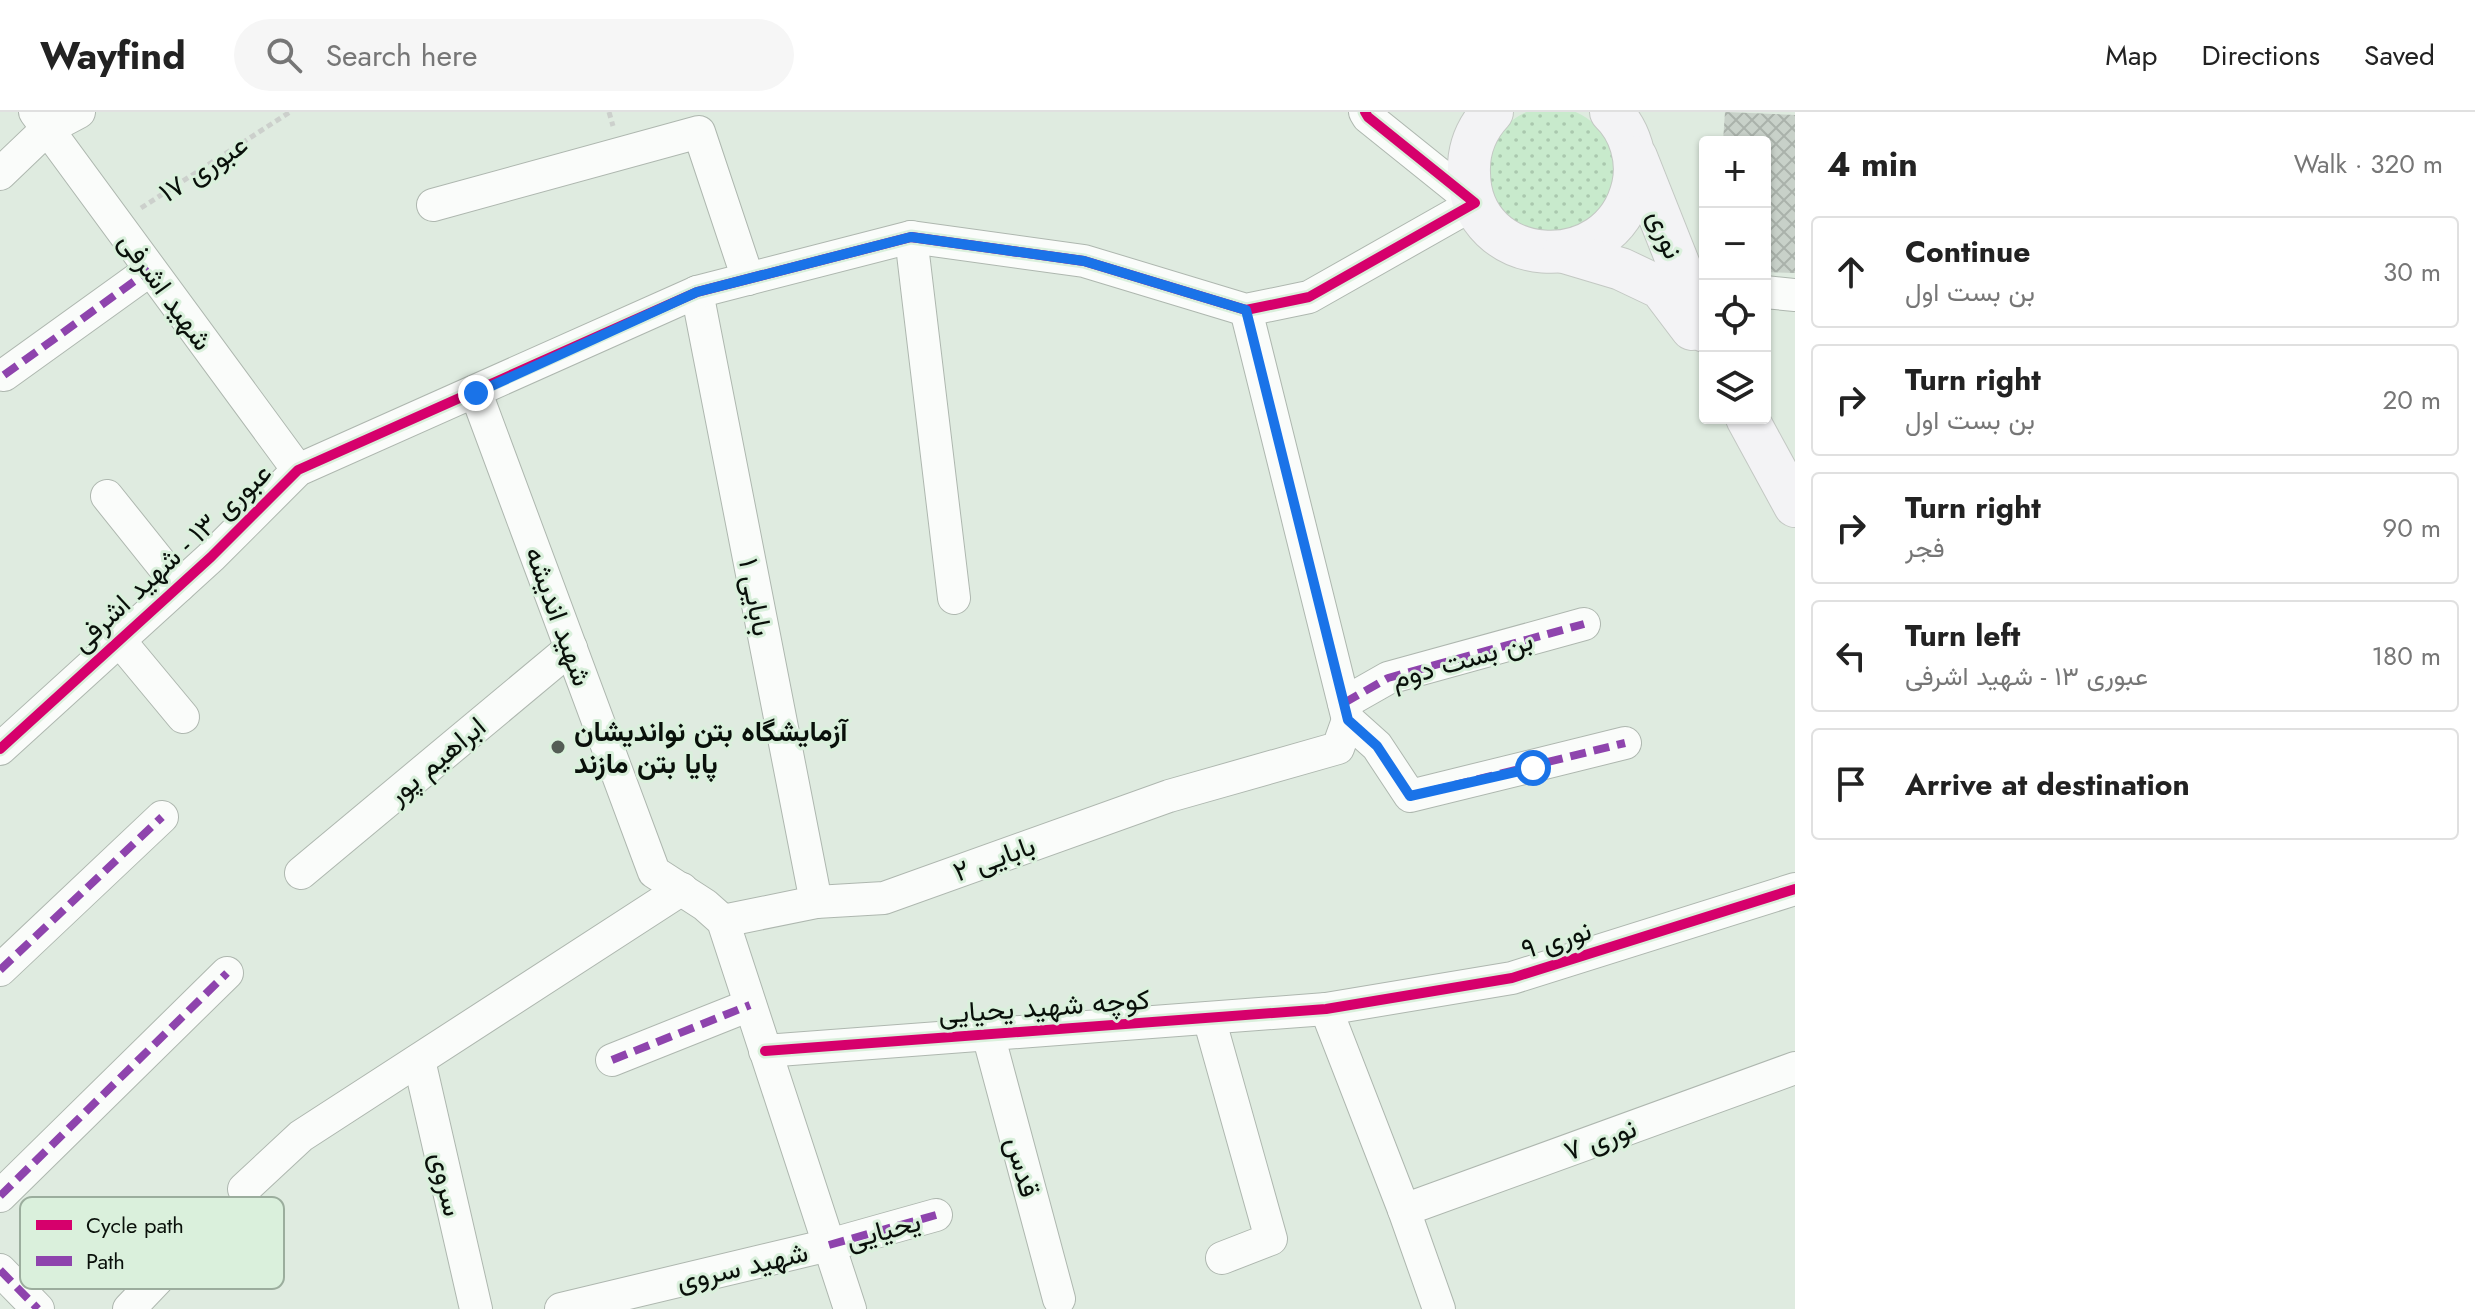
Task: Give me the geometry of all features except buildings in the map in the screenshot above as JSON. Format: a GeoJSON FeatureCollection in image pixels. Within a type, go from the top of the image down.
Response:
{"type":"FeatureCollection","features":[{"type":"Feature","properties":{"kind":"main road"},"geometry":{"type":"LineString","coordinates":[[1475,203],[1469,183],[1468,161],[1473,140],[1492,112]]}},
{"type":"Feature","properties":{"kind":"main road"},"geometry":{"type":"LineString","coordinates":[[1564,252],[1585,246],[1604,235],[1619,219],[1629,200],[1634,179],[1634,157],[1618,119]]}},
{"type":"Feature","properties":{"kind":"main road","name":"نوری"},"geometry":{"type":"LineString","coordinates":[[1618,119],[1696,286]]}},
{"type":"Feature","properties":{"kind":"main road","name":"نوری"},"geometry":{"type":"LineString","coordinates":[[1475,203],[1486,222],[1502,237],[1521,247],[1542,252],[1564,252],[1621,269],[1661,288],[1699,338]]}},
{"type":"Feature","properties":{"kind":"main road"},"geometry":{"type":"LineString","coordinates":[[1750,424],[1795,506]]}},
{"type":"Feature","properties":{"kind":"street"},"geometry":{"type":"LineString","coordinates":[[0,174],[41,121],[79,112]]}},
{"type":"Feature","properties":{"kind":"street"},"geometry":{"type":"LineString","coordinates":[[1365,112],[1475,203]]}},
{"type":"Feature","properties":{"kind":"street","name":"شهید اشرفی"},"geometry":{"type":"LineString","coordinates":[[41,121],[298,470]]}},
{"type":"Feature","properties":{"kind":"street"},"geometry":{"type":"LineString","coordinates":[[433,205],[699,132],[748,279]]}},
{"type":"Feature","properties":{"kind":"street","name":"عبوری ۱۳ - شهید اشرفی"},"geometry":{"type":"LineString","coordinates":[[0,749],[179,586],[298,470],[697,292],[911,237],[1084,261],[1246,310],[1309,297],[1475,203]]}},
{"type":"Feature","properties":{"kind":"street"},"geometry":{"type":"LineString","coordinates":[[911,237],[954,598]]}},
{"type":"Feature","properties":{"kind":"street"},"geometry":{"type":"LineString","coordinates":[[4,375],[150,270]]}},
{"type":"Feature","properties":{"kind":"street","name":"بابایی ۱"},"geometry":{"type":"LineString","coordinates":[[697,292],[816,902]]}},
{"type":"Feature","properties":{"kind":"street"},"geometry":{"type":"LineString","coordinates":[[1771,293],[1795,295]]}},
{"type":"Feature","properties":{"kind":"street"},"geometry":{"type":"LineString","coordinates":[[1246,310],[1346,712],[1377,746],[1410,796],[1625,743]]}},
{"type":"Feature","properties":{"kind":"street","name":"شهید اندیشه"},"geometry":{"type":"LineString","coordinates":[[476,393],[654,872],[723,921]]}},
{"type":"Feature","properties":{"kind":"street"},"geometry":{"type":"LineString","coordinates":[[107,496],[179,586]]}},
{"type":"Feature","properties":{"kind":"street","name":"بن بست دوم"},"geometry":{"type":"LineString","coordinates":[[1346,712],[1388,678],[1584,624]]}},
{"type":"Feature","properties":{"kind":"street"},"geometry":{"type":"LineString","coordinates":[[119,640],[183,717]]}},
{"type":"Feature","properties":{"kind":"street","name":"ابراهیم پور"},"geometry":{"type":"LineString","coordinates":[[301,873],[571,648]]}},
{"type":"Feature","properties":{"kind":"street","name":"بابایی ۲"},"geometry":{"type":"LineString","coordinates":[[723,921],[816,902],[884,898],[1169,796],[1338,748],[1346,712]]}},
{"type":"Feature","properties":{"kind":"street"},"geometry":{"type":"LineString","coordinates":[[0,970],[162,817]]}},
{"type":"Feature","properties":{"kind":"street"},"geometry":{"type":"LineString","coordinates":[[244,1189],[301,1136],[682,889]]}},
{"type":"Feature","properties":{"kind":"street","name":"نوری ۹"},"geometry":{"type":"LineString","coordinates":[[1326,1009],[1512,978],[1795,889]]}},
{"type":"Feature","properties":{"kind":"street"},"geometry":{"type":"LineString","coordinates":[[723,921],[850,1309]]}},
{"type":"Feature","properties":{"kind":"street"},"geometry":{"type":"LineString","coordinates":[[0,1196],[227,973]]}},
{"type":"Feature","properties":{"kind":"street"},"geometry":{"type":"LineString","coordinates":[[612,1060],[750,1005]]}},
{"type":"Feature","properties":{"kind":"street"},"geometry":{"type":"LineString","coordinates":[[1326,1009],[1439,1309]]}},
{"type":"Feature","properties":{"kind":"street","name":"کوچه شهید یحیایی"},"geometry":{"type":"LineString","coordinates":[[765,1051],[1326,1009]]}},
{"type":"Feature","properties":{"kind":"street"},"geometry":{"type":"LineString","coordinates":[[1209,1018],[1271,1239],[1222,1258]]}},
{"type":"Feature","properties":{"kind":"street","name":"قدس"},"geometry":{"type":"LineString","coordinates":[[988,1034],[1059,1299]]}},
{"type":"Feature","properties":{"kind":"street","name":"سروی"},"geometry":{"type":"LineString","coordinates":[[419,1060],[476,1309]]}},
{"type":"Feature","properties":{"kind":"street","name":"نوری ۷"},"geometry":{"type":"LineString","coordinates":[[1404,1210],[1795,1068]]}},
{"type":"Feature","properties":{"kind":"street","name":"یحیایی"},"geometry":{"type":"LineString","coordinates":[[829,1245],[936,1215]]}},
{"type":"Feature","properties":{"kind":"street","name":"شهید سروی"},"geometry":{"type":"LineString","coordinates":[[561,1309],[829,1245]]}},
{"type":"Feature","properties":{"kind":"street"},"geometry":{"type":"LineString","coordinates":[[0,1270],[38,1309]]}},
{"type":"Feature","properties":{"kind":"street"},"geometry":{"type":"LineString","coordinates":[[129,1309],[148,1289]]}},
{"type":"Feature","properties":{"kind":"green space"},"geometry":{"type":"Polygon","coordinates":[[[1551,107],[1575,112],[1596,125],[1609,146],[1614,170],[1609,194],[1596,215],[1575,228],[1551,233],[1527,228],[1506,215],[1493,194],[1488,170],[1493,146],[1506,125],[1527,112],[1551,107]]]}},
{"type":"Feature","properties":{"kind":"marked path"},"geometry":{"type":"LineString","coordinates":[[4,375],[150,270]]}},
{"type":"Feature","properties":{"kind":"marked path"},"geometry":{"type":"LineString","coordinates":[[1344,703],[1388,678],[1584,624]]}},
{"type":"Feature","properties":{"kind":"marked path"},"geometry":{"type":"LineString","coordinates":[[1348,720],[1377,746],[1410,796],[1625,743]]}},
{"type":"Feature","properties":{"kind":"marked path"},"geometry":{"type":"LineString","coordinates":[[0,970],[162,817]]}},
{"type":"Feature","properties":{"kind":"marked path"},"geometry":{"type":"LineString","coordinates":[[0,1196],[227,973]]}},
{"type":"Feature","properties":{"kind":"marked path"},"geometry":{"type":"LineString","coordinates":[[612,1060],[750,1005]]}},
{"type":"Feature","properties":{"kind":"marked path"},"geometry":{"type":"LineString","coordinates":[[829,1245],[936,1215]]}},
{"type":"Feature","properties":{"kind":"marked path"},"geometry":{"type":"LineString","coordinates":[[0,1270],[38,1309]]}},
{"type":"Feature","properties":{"kind":"cycle path"},"geometry":{"type":"LineString","coordinates":[[0,749],[211,557],[298,470],[697,292],[911,237],[1084,261],[1246,310],[1309,297],[1475,203],[1365,112]]}},
{"type":"Feature","properties":{"kind":"cycle path"},"geometry":{"type":"LineString","coordinates":[[765,1051],[1326,1009],[1512,978],[1795,889]]}},
{"type":"Feature","properties":{"kind":"place","name":"آزمایشگاه بتن نواندیشان پایا بتن مازند"},"geometry":{"type":"Point","coordinates":[558,747]}},
{"type":"Feature","properties":{"kind":"route"},"geometry":{"type":"LineString","coordinates":[[476,393],[697,292],[911,237],[1084,261],[1246,310],[1348,720],[1377,746],[1410,796],[1533,768]]}}]}
